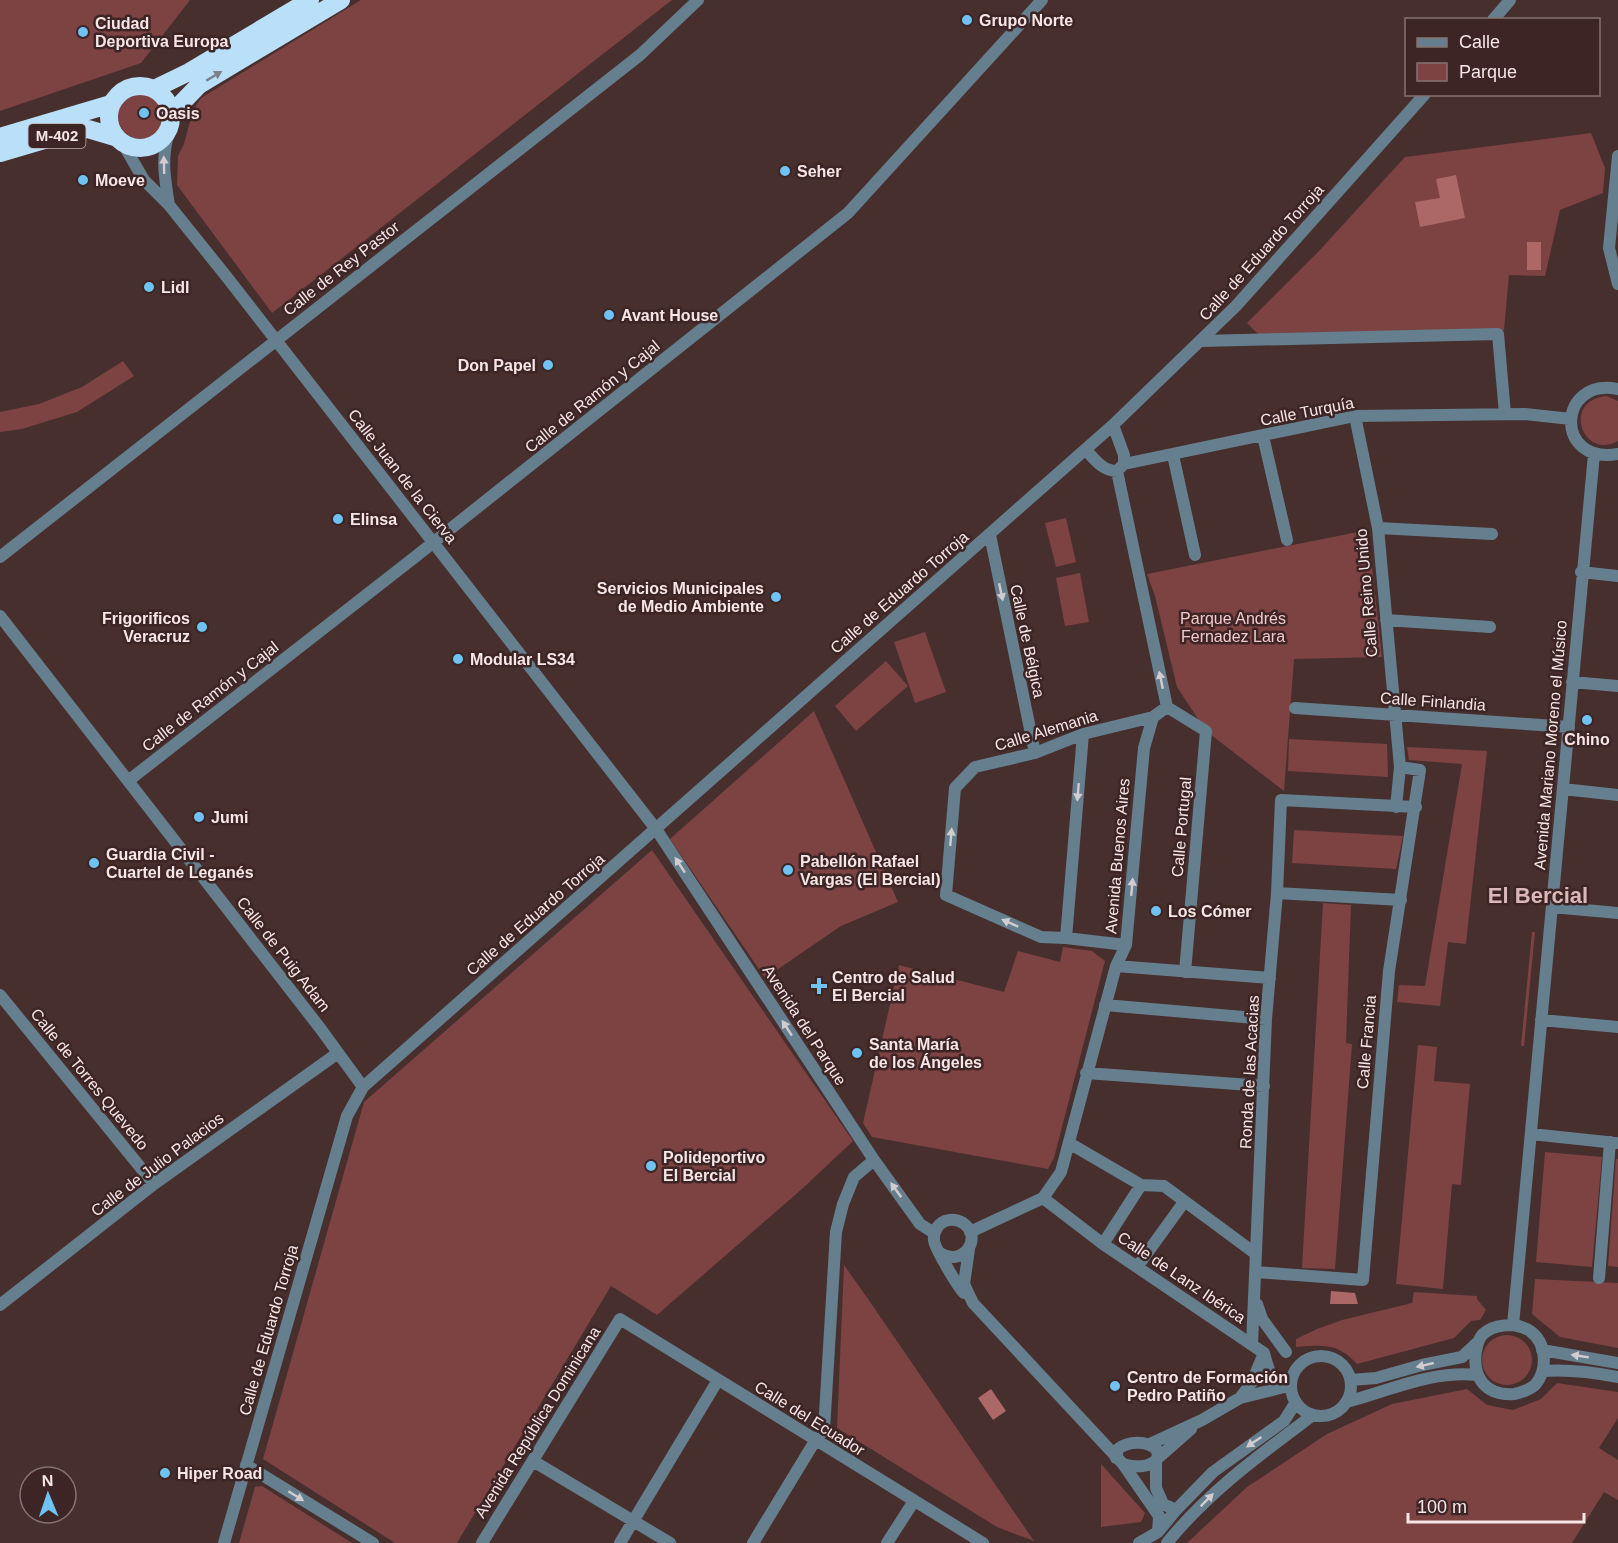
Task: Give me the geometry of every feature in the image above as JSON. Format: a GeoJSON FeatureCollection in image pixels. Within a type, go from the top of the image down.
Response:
{"type":"FeatureCollection","features":[{"type":"Feature","properties":{"kind":"highway","name":"M-402"},"geometry":{"type":"LineString","coordinates":[[119,140],[110,127],[108,114],[116,96],[124,89],[136,85],[154,89],[189,72],[310,0]]}},
{"type":"Feature","properties":{"kind":"highway","name":"M-402"},"geometry":{"type":"LineString","coordinates":[[0,153],[88,129],[134,148],[145,148],[155,144],[164,136],[170,121],[199,85],[341,0]]}},
{"type":"Feature","properties":{"kind":"highway"},"geometry":{"type":"LineString","coordinates":[[154,89],[163,95],[168,104],[170,121]]}},
{"type":"Feature","properties":{"kind":"highway","name":"M-402"},"geometry":{"type":"LineString","coordinates":[[0,137],[111,104]]}},
{"type":"Feature","properties":{"kind":"street","name":"Calle de Rey Pastor"},"geometry":{"type":"LineString","coordinates":[[0,557],[640,55],[698,0]]}},
{"type":"Feature","properties":{"kind":"street","name":"Calle de Ramón y Cajal"},"geometry":{"type":"LineString","coordinates":[[128,781],[434,542],[848,213],[1042,0]]}},
{"type":"Feature","properties":{"kind":"street"},"geometry":{"type":"LineString","coordinates":[[1494,18],[1510,0]]}},
{"type":"Feature","properties":{"kind":"street","name":"Calle de Eduardo Torroja"},"geometry":{"type":"LineString","coordinates":[[224,1543],[347,1116],[363,1087],[1113,425],[1236,306],[1423,96]]}},
{"type":"Feature","properties":{"kind":"street"},"geometry":{"type":"LineString","coordinates":[[169,205],[164,175],[164,149],[170,121]]}},
{"type":"Feature","properties":{"kind":"street","name":"Calle Juan de la Cierva"},"geometry":{"type":"LineString","coordinates":[[119,140],[144,180],[169,205],[276,340],[656,829]]}},
{"type":"Feature","properties":{"kind":"street"},"geometry":{"type":"LineString","coordinates":[[1618,156],[1609,248],[1618,284]]}},
{"type":"Feature","properties":{"kind":"street"},"geometry":{"type":"LineString","coordinates":[[1201,341],[1498,334],[1505,414]]}},
{"type":"Feature","properties":{"kind":"street"},"geometry":{"type":"LineString","coordinates":[[1618,387],[1590,390],[1580,398],[1573,409],[1571,419],[1576,441],[1587,451],[1594,454],[1618,454]]}},
{"type":"Feature","properties":{"kind":"street","name":"Calle Turquía"},"geometry":{"type":"LineString","coordinates":[[1121,467],[1355,416],[1525,414],[1571,419]]}},
{"type":"Feature","properties":{"kind":"street","name":"Calle Reino Unido"},"geometry":{"type":"LineString","coordinates":[[1355,416],[1378,528],[1400,767],[1396,807]]}},
{"type":"Feature","properties":{"kind":"street"},"geometry":{"type":"LineString","coordinates":[[1113,425],[1124,455],[1121,467],[1167,707],[1153,717]]}},
{"type":"Feature","properties":{"kind":"street"},"geometry":{"type":"LineString","coordinates":[[1263,436],[1287,540]]}},
{"type":"Feature","properties":{"kind":"street"},"geometry":{"type":"LineString","coordinates":[[1086,450],[1110,471],[1121,467]]}},
{"type":"Feature","properties":{"kind":"street","name":"Avenida Mariano Moreno el Músico"},"geometry":{"type":"LineString","coordinates":[[1513,1325],[1569,727],[1581,572],[1594,454]]}},
{"type":"Feature","properties":{"kind":"street"},"geometry":{"type":"LineString","coordinates":[[1173,455],[1195,555]]}},
{"type":"Feature","properties":{"kind":"street"},"geometry":{"type":"LineString","coordinates":[[1378,528],[1492,534]]}},
{"type":"Feature","properties":{"kind":"street","name":"Calle de Bélgica"},"geometry":{"type":"LineString","coordinates":[[990,535],[1035,753]]}},
{"type":"Feature","properties":{"kind":"street"},"geometry":{"type":"LineString","coordinates":[[1581,572],[1618,576]]}},
{"type":"Feature","properties":{"kind":"street","name":"Calle de Puig Adam"},"geometry":{"type":"LineString","coordinates":[[0,616],[363,1087]]}},
{"type":"Feature","properties":{"kind":"street"},"geometry":{"type":"LineString","coordinates":[[1386,620],[1490,627]]}},
{"type":"Feature","properties":{"kind":"street"},"geometry":{"type":"LineString","coordinates":[[1572,682],[1618,686]]}},
{"type":"Feature","properties":{"kind":"street","name":"Calle Portugal"},"geometry":{"type":"LineString","coordinates":[[1167,707],[1206,731],[1185,972]]}},
{"type":"Feature","properties":{"kind":"street","name":"Calle Finlandia"},"geometry":{"type":"LineString","coordinates":[[1295,708],[1569,727]]}},
{"type":"Feature","properties":{"kind":"street","name":"Calle Alemania"},"geometry":{"type":"LineString","coordinates":[[1066,938],[1041,937],[946,895],[954,788],[975,767],[1035,753],[1083,734],[1153,717]]}},
{"type":"Feature","properties":{"kind":"street","name":"Avenida Buenos Aires"},"geometry":{"type":"LineString","coordinates":[[1043,1198],[1061,1172],[1116,966],[1126,945],[1144,748],[1153,717]]}},
{"type":"Feature","properties":{"kind":"street"},"geometry":{"type":"LineString","coordinates":[[1083,734],[1066,938],[1126,945]]}},
{"type":"Feature","properties":{"kind":"street","name":"Calle Francia"},"geometry":{"type":"LineString","coordinates":[[1256,1272],[1364,1280],[1389,971],[1420,770],[1400,767]]}},
{"type":"Feature","properties":{"kind":"street"},"geometry":{"type":"LineString","coordinates":[[1563,789],[1618,795]]}},
{"type":"Feature","properties":{"kind":"street","name":"Ronda de las Acacias"},"geometry":{"type":"LineString","coordinates":[[1252,1345],[1266,1020],[1277,892],[1281,800],[1396,807]]}},
{"type":"Feature","properties":{"kind":"street"},"geometry":{"type":"LineString","coordinates":[[1396,807],[1416,807]]}},
{"type":"Feature","properties":{"kind":"street","name":"Avenida del Parque"},"geometry":{"type":"LineString","coordinates":[[656,829],[874,1160],[920,1224],[934,1233]]}},
{"type":"Feature","properties":{"kind":"street"},"geometry":{"type":"LineString","coordinates":[[1277,892],[1401,900]]}},
{"type":"Feature","properties":{"kind":"street"},"geometry":{"type":"LineString","coordinates":[[1552,907],[1618,913]]}},
{"type":"Feature","properties":{"kind":"street"},"geometry":{"type":"LineString","coordinates":[[1116,966],[1270,978]]}},
{"type":"Feature","properties":{"kind":"street","name":"Calle de Torres Quevedo"},"geometry":{"type":"LineString","coordinates":[[0,995],[154,1184]]}},
{"type":"Feature","properties":{"kind":"street"},"geometry":{"type":"LineString","coordinates":[[1105,1005],[1266,1020]]}},
{"type":"Feature","properties":{"kind":"street"},"geometry":{"type":"LineString","coordinates":[[1541,1020],[1618,1027]]}},
{"type":"Feature","properties":{"kind":"street","name":"Calle de Julio Palacios"},"geometry":{"type":"LineString","coordinates":[[0,1305],[154,1184],[338,1053]]}},
{"type":"Feature","properties":{"kind":"street"},"geometry":{"type":"LineString","coordinates":[[1086,1072],[1264,1086]]}},
{"type":"Feature","properties":{"kind":"street"},"geometry":{"type":"LineString","coordinates":[[1531,1134],[1614,1142],[1599,1278]]}},
{"type":"Feature","properties":{"kind":"street"},"geometry":{"type":"LineString","coordinates":[[1069,1143],[1141,1185],[1164,1186],[1256,1254]]}},
{"type":"Feature","properties":{"kind":"street"},"geometry":{"type":"LineString","coordinates":[[753,1543],[815,1441],[824,1431],[836,1232],[843,1204],[854,1176],[874,1160]]}},
{"type":"Feature","properties":{"kind":"street"},"geometry":{"type":"LineString","coordinates":[[1103,1244],[1141,1185]]}},
{"type":"Feature","properties":{"kind":"street"},"geometry":{"type":"LineString","coordinates":[[970,1232],[1043,1198]]}},
{"type":"Feature","properties":{"kind":"street","name":"Calle de Lanz Ibérica"},"geometry":{"type":"LineString","coordinates":[[1043,1198],[1103,1244],[1264,1353]]}},
{"type":"Feature","properties":{"kind":"street"},"geometry":{"type":"LineString","coordinates":[[1137,1267],[1184,1202]]}},
{"type":"Feature","properties":{"kind":"street"},"geometry":{"type":"LineString","coordinates":[[973,1303],[964,1284],[970,1232],[963,1223],[952,1220],[941,1224],[934,1233],[934,1244],[961,1290],[1088,1428],[1119,1461],[1160,1516],[1158,1532]]}},
{"type":"Feature","properties":{"kind":"street"},"geometry":{"type":"LineString","coordinates":[[940,1253],[955,1257],[969,1249]]}},
{"type":"Feature","properties":{"kind":"street"},"geometry":{"type":"LineString","coordinates":[[1254,1297],[1262,1319],[1287,1352]]}},
{"type":"Feature","properties":{"kind":"street","name":"Calle del Ecuador"},"geometry":{"type":"LineString","coordinates":[[620,1319],[984,1543]]}},
{"type":"Feature","properties":{"kind":"street","name":"Avenida República Dominicana"},"geometry":{"type":"LineString","coordinates":[[482,1543],[620,1319]]}},
{"type":"Feature","properties":{"kind":"street"},"geometry":{"type":"LineString","coordinates":[[1351,1380],[1376,1378],[1462,1357],[1485,1332],[1499,1326],[1513,1325],[1531,1331],[1545,1360],[1543,1371],[1534,1386],[1518,1394],[1501,1395],[1485,1386],[1477,1375],[1475,1362],[1477,1343]]}},
{"type":"Feature","properties":{"kind":"street"},"geometry":{"type":"LineString","coordinates":[[1542,1350],[1618,1364]]}},
{"type":"Feature","properties":{"kind":"street"},"geometry":{"type":"LineString","coordinates":[[1264,1353],[1287,1352],[1312,1357]]}},
{"type":"Feature","properties":{"kind":"street"},"geometry":{"type":"LineString","coordinates":[[1264,1353],[1269,1373],[1280,1385],[1288,1388],[1305,1412],[1320,1416],[1335,1413],[1347,1402],[1406,1383],[1460,1373],[1477,1375]]}},
{"type":"Feature","properties":{"kind":"street"},"geometry":{"type":"LineString","coordinates":[[1240,1398],[1252,1382],[1264,1353]]}},
{"type":"Feature","properties":{"kind":"street"},"geometry":{"type":"LineString","coordinates":[[1288,1388],[1296,1370],[1306,1360],[1319,1356],[1334,1359],[1345,1367],[1351,1380],[1347,1402]]}},
{"type":"Feature","properties":{"kind":"street"},"geometry":{"type":"LineString","coordinates":[[1543,1371],[1583,1371],[1618,1377]]}},
{"type":"Feature","properties":{"kind":"street"},"geometry":{"type":"LineString","coordinates":[[620,1543],[718,1380]]}},
{"type":"Feature","properties":{"kind":"street"},"geometry":{"type":"LineString","coordinates":[[1088,1428],[1111,1443],[1150,1444],[1202,1420],[1240,1398],[1288,1388]]}},
{"type":"Feature","properties":{"kind":"street"},"geometry":{"type":"LineString","coordinates":[[1139,1543],[1158,1532],[1176,1510],[1214,1472],[1284,1421],[1296,1402]]}},
{"type":"Feature","properties":{"kind":"street"},"geometry":{"type":"LineString","coordinates":[[1167,1543],[1217,1490],[1313,1415]]}},
{"type":"Feature","properties":{"kind":"street"},"geometry":{"type":"LineString","coordinates":[[1119,1461],[1144,1466],[1157,1460],[1202,1420]]}},
{"type":"Feature","properties":{"kind":"street"},"geometry":{"type":"LineString","coordinates":[[1150,1444],[1156,1450],[1156,1488],[1163,1504],[1176,1510]]}},
{"type":"Feature","properties":{"kind":"street"},"geometry":{"type":"LineString","coordinates":[[1119,1461],[1118,1449],[1124,1445]]}},
{"type":"Feature","properties":{"kind":"street"},"geometry":{"type":"LineString","coordinates":[[533,1461],[670,1543]]}},
{"type":"Feature","properties":{"kind":"street"},"geometry":{"type":"LineString","coordinates":[[246,1465],[373,1543]]}},
{"type":"Feature","properties":{"kind":"street"},"geometry":{"type":"LineString","coordinates":[[887,1543],[914,1500]]}},
{"type":"Feature","properties":{"kind":"green space","name":"Ciudad Deportiva Europa"},"geometry":{"type":"Polygon","coordinates":[[[0,0],[190,0],[141,63],[0,111],[0,0]]]}},
{"type":"Feature","properties":{"kind":"green space"},"geometry":{"type":"Polygon","coordinates":[[[361,0],[672,0],[272,313],[177,185],[178,156],[184,144],[193,110],[201,98],[361,0]]]}},
{"type":"Feature","properties":{"kind":"green space"},"geometry":{"type":"Polygon","coordinates":[[[141,93],[157,100],[164,116],[157,132],[141,139],[125,132],[118,116],[125,100],[141,93]]]}},
{"type":"Feature","properties":{"kind":"green space"},"geometry":{"type":"Polygon","coordinates":[[[1591,133],[1605,168],[1603,193],[1560,210],[1545,276],[1509,275],[1504,330],[1259,335],[1247,323],[1318,252],[1405,157],[1591,133]]]}},
{"type":"Feature","properties":{"kind":"green space"},"geometry":{"type":"Polygon","coordinates":[[[123,361],[134,376],[77,412],[22,429],[0,432],[0,412],[39,404],[82,387],[123,361]]]}},
{"type":"Feature","properties":{"kind":"green space"},"geometry":{"type":"Polygon","coordinates":[[[1606,396],[1618,401],[1618,441],[1606,445],[1595,443],[1587,437],[1582,428],[1581,418],[1584,408],[1592,400],[1606,396]]]}},
{"type":"Feature","properties":{"kind":"green space"},"geometry":{"type":"Polygon","coordinates":[[[1066,518],[1076,562],[1056,567],[1045,523],[1066,518]]]}},
{"type":"Feature","properties":{"kind":"green space","name":"Parque Andrés Fernadez Lara"},"geometry":{"type":"Polygon","coordinates":[[[1368,530],[1382,657],[1294,659],[1284,791],[1206,731],[1177,687],[1155,596],[1147,574],[1368,530]]]}},
{"type":"Feature","properties":{"kind":"green space"},"geometry":{"type":"Polygon","coordinates":[[[1080,573],[1089,622],[1065,626],[1056,578],[1080,573]]]}},
{"type":"Feature","properties":{"kind":"green space"},"geometry":{"type":"Polygon","coordinates":[[[925,632],[946,692],[915,703],[894,642],[925,632]]]}},
{"type":"Feature","properties":{"kind":"green space"},"geometry":{"type":"Polygon","coordinates":[[[886,661],[908,686],[856,731],[835,706],[886,661]]]}},
{"type":"Feature","properties":{"kind":"green space","name":"Pabellón Rafael Vargas (El Bercial)"},"geometry":{"type":"Polygon","coordinates":[[[814,711],[898,902],[841,926],[765,978],[670,839],[814,711]]]}},
{"type":"Feature","properties":{"kind":"green space"},"geometry":{"type":"Polygon","coordinates":[[[1289,739],[1387,744],[1388,777],[1288,771],[1289,739]]]}},
{"type":"Feature","properties":{"kind":"green space"},"geometry":{"type":"Polygon","coordinates":[[[1407,747],[1487,751],[1466,944],[1448,942],[1440,1006],[1397,1002],[1399,985],[1425,986],[1462,764],[1409,760],[1407,747]]]}},
{"type":"Feature","properties":{"kind":"green space"},"geometry":{"type":"Polygon","coordinates":[[[1294,830],[1403,836],[1396,869],[1292,863],[1294,830]]]}},
{"type":"Feature","properties":{"kind":"green space"},"geometry":{"type":"Polygon","coordinates":[[[652,850],[853,1141],[803,1188],[657,1315],[611,1286],[457,1543],[395,1543],[263,1459],[364,1102],[652,850]]]}},
{"type":"Feature","properties":{"kind":"green space"},"geometry":{"type":"Polygon","coordinates":[[[1323,903],[1351,905],[1346,1043],[1352,1044],[1335,1269],[1302,1268],[1323,903]]]}},
{"type":"Feature","properties":{"kind":"green space"},"geometry":{"type":"Polygon","coordinates":[[[1532,932],[1535,932],[1524,1046],[1521,1046],[1532,932]]]}},
{"type":"Feature","properties":{"kind":"green space"},"geometry":{"type":"Polygon","coordinates":[[[1063,947],[1092,951],[1105,961],[1054,1158],[1048,1169],[872,1137],[863,1123],[899,965],[1004,992],[1018,951],[1060,962],[1063,947]]]}},
{"type":"Feature","properties":{"kind":"green space"},"geometry":{"type":"Polygon","coordinates":[[[1418,1045],[1437,1047],[1434,1081],[1470,1084],[1461,1185],[1452,1184],[1443,1289],[1396,1284],[1418,1045]]]}},
{"type":"Feature","properties":{"kind":"green space"},"geometry":{"type":"Polygon","coordinates":[[[1545,1152],[1602,1157],[1592,1267],[1536,1262],[1545,1152]]]}},
{"type":"Feature","properties":{"kind":"green space"},"geometry":{"type":"Polygon","coordinates":[[[1616,1159],[1618,1159],[1618,1267],[1608,1266],[1616,1159]]]}},
{"type":"Feature","properties":{"kind":"green space"},"geometry":{"type":"Polygon","coordinates":[[[844,1265],[1034,1541],[997,1527],[837,1428],[844,1265]]]}},
{"type":"Feature","properties":{"kind":"green space"},"geometry":{"type":"Polygon","coordinates":[[[1535,1279],[1618,1283],[1618,1348],[1560,1337],[1532,1314],[1535,1279]]]}},
{"type":"Feature","properties":{"kind":"green space"},"geometry":{"type":"Polygon","coordinates":[[[1414,1292],[1477,1296],[1486,1310],[1480,1320],[1471,1321],[1454,1338],[1357,1364],[1343,1352],[1330,1347],[1296,1347],[1296,1339],[1317,1329],[1342,1320],[1412,1303],[1414,1292]]]}},
{"type":"Feature","properties":{"kind":"green space"},"geometry":{"type":"Polygon","coordinates":[[[1502,1335],[1512,1335],[1525,1342],[1532,1355],[1532,1365],[1525,1378],[1512,1385],[1502,1385],[1493,1381],[1486,1374],[1482,1365],[1482,1355],[1486,1346],[1493,1339],[1502,1335]]]}},
{"type":"Feature","properties":{"kind":"green space"},"geometry":{"type":"Polygon","coordinates":[[[1557,1383],[1618,1392],[1618,1418],[1599,1448],[1618,1460],[1618,1500],[1604,1492],[1572,1543],[1187,1543],[1247,1487],[1327,1434],[1392,1404],[1467,1389],[1487,1405],[1513,1410],[1541,1399],[1557,1383]]]}},
{"type":"Feature","properties":{"kind":"green space"},"geometry":{"type":"Polygon","coordinates":[[[1101,1464],[1145,1513],[1141,1522],[1101,1527],[1101,1464]]]}},
{"type":"Feature","properties":{"kind":"green space"},"geometry":{"type":"Polygon","coordinates":[[[262,1486],[352,1543],[239,1543],[255,1487],[262,1486]]]}},
{"type":"Feature","properties":{"kind":"shaded area"},"geometry":{"type":"Polygon","coordinates":[[[1456,175],[1465,218],[1420,227],[1415,202],[1440,198],[1436,179],[1456,175]]]}},
{"type":"Feature","properties":{"kind":"shaded area"},"geometry":{"type":"Polygon","coordinates":[[[1527,242],[1541,242],[1541,270],[1527,270],[1527,242]]]}},
{"type":"Feature","properties":{"kind":"shaded area"},"geometry":{"type":"Polygon","coordinates":[[[1331,1291],[1355,1293],[1358,1304],[1330,1304],[1331,1291]]]}},
{"type":"Feature","properties":{"kind":"shaded area"},"geometry":{"type":"Polygon","coordinates":[[[991,1389],[1006,1411],[993,1420],[978,1398],[991,1389]]]}},
{"type":"Feature","properties":{"kind":"place","name":"Grupo Norte"},"geometry":{"type":"Point","coordinates":[967,20]}},
{"type":"Feature","properties":{"kind":"place","name":"Ciudad Deportiva Europa"},"geometry":{"type":"Point","coordinates":[83,32]}},
{"type":"Feature","properties":{"kind":"place","name":"Oasis"},"geometry":{"type":"Point","coordinates":[144,113]}},
{"type":"Feature","properties":{"kind":"place","name":"Seher"},"geometry":{"type":"Point","coordinates":[785,171]}},
{"type":"Feature","properties":{"kind":"place","name":"Moeve"},"geometry":{"type":"Point","coordinates":[83,180]}},
{"type":"Feature","properties":{"kind":"place","name":"Lidl"},"geometry":{"type":"Point","coordinates":[149,287]}},
{"type":"Feature","properties":{"kind":"place","name":"Avant House"},"geometry":{"type":"Point","coordinates":[609,315]}},
{"type":"Feature","properties":{"kind":"place","name":"Don Papel"},"geometry":{"type":"Point","coordinates":[548,365]}},
{"type":"Feature","properties":{"kind":"place","name":"Elinsa"},"geometry":{"type":"Point","coordinates":[338,519]}},
{"type":"Feature","properties":{"kind":"place","name":"Servicios Municipales de Medio Ambiente"},"geometry":{"type":"Point","coordinates":[776,597]}},
{"type":"Feature","properties":{"kind":"place","name":"Frigorificos Veracruz"},"geometry":{"type":"Point","coordinates":[202,627]}},
{"type":"Feature","properties":{"kind":"place","name":"Modular LS34"},"geometry":{"type":"Point","coordinates":[458,659]}},
{"type":"Feature","properties":{"kind":"place","name":"Chino"},"geometry":{"type":"Point","coordinates":[1587,720]}},
{"type":"Feature","properties":{"kind":"place","name":"Jumi"},"geometry":{"type":"Point","coordinates":[199,817]}},
{"type":"Feature","properties":{"kind":"place","name":"Guardia Civil - Cuartel de Leganés"},"geometry":{"type":"Point","coordinates":[94,863]}},
{"type":"Feature","properties":{"kind":"place","name":"Pabellón Rafael Vargas (El Bercial)"},"geometry":{"type":"Point","coordinates":[788,870]}},
{"type":"Feature","properties":{"kind":"place","name":"Los Cómer"},"geometry":{"type":"Point","coordinates":[1156,911]}},
{"type":"Feature","properties":{"kind":"place","name":"Centro de Salud El Bercial"},"geometry":{"type":"Point","coordinates":[819,986]}},
{"type":"Feature","properties":{"kind":"place","name":"Santa María de los Ángeles"},"geometry":{"type":"Point","coordinates":[857,1053]}},
{"type":"Feature","properties":{"kind":"place","name":"Polideportivo El Bercial"},"geometry":{"type":"Point","coordinates":[651,1166]}},
{"type":"Feature","properties":{"kind":"place","name":"Centro de Formación Pedro Patiño"},"geometry":{"type":"Point","coordinates":[1115,1386]}},
{"type":"Feature","properties":{"kind":"place","name":"Hiper Road"},"geometry":{"type":"Point","coordinates":[165,1473]}},
{"type":"Feature","properties":{"kind":"district","name":"El Bercial"},"geometry":{"type":"Point","coordinates":[1538,895]}}]}
